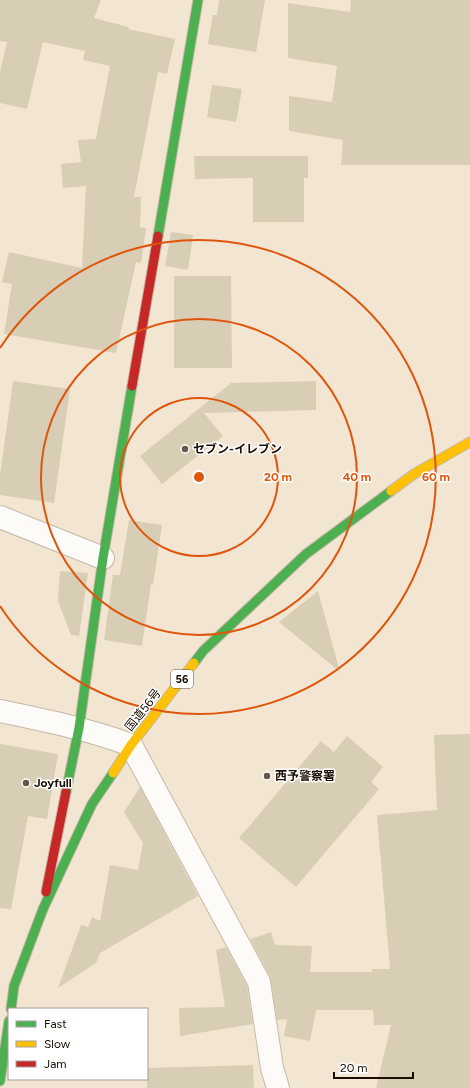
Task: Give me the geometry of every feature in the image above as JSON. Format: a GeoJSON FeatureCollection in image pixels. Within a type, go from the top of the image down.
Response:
{"type":"FeatureCollection","features":[{"type":"Feature","properties":{"kind":"main road"},"geometry":{"type":"LineString","coordinates":[[43,909],[79,728],[103,558],[198,0]]}},
{"type":"Feature","properties":{"kind":"main road","name":"国道56号"},"geometry":{"type":"LineString","coordinates":[[11,1008],[14,986],[43,909],[92,804],[131,745],[203,651],[306,554],[414,474],[470,442]]}},
{"type":"Feature","properties":{"kind":"main road"},"geometry":{"type":"LineString","coordinates":[[0,1081],[8,1028]]}},
{"type":"Feature","properties":{"kind":"street"},"geometry":{"type":"LineString","coordinates":[[0,517],[103,558]]}},
{"type":"Feature","properties":{"kind":"street"},"geometry":{"type":"LineString","coordinates":[[0,711],[79,728],[131,745],[259,982],[272,1068],[278,1088]]}},
{"type":"Feature","properties":{"kind":"building"},"geometry":{"type":"Polygon","coordinates":[[[0,0],[101,0],[94,18],[129,27],[128,29],[175,39],[167,74],[158,72],[134,197],[141,197],[140,227],[146,228],[141,263],[136,262],[116,353],[4,334],[12,284],[2,282],[9,252],[82,268],[86,186],[63,188],[61,164],[81,162],[78,140],[96,139],[110,66],[83,60],[85,51],[43,42],[27,109],[0,103],[0,72],[7,42],[0,41],[0,0]]]}},
{"type":"Feature","properties":{"kind":"building"},"geometry":{"type":"Polygon","coordinates":[[[219,0],[265,0],[256,52],[208,44],[213,15],[217,15],[219,0]]]}},
{"type":"Feature","properties":{"kind":"building"},"geometry":{"type":"Polygon","coordinates":[[[351,0],[470,0],[470,165],[341,165],[343,140],[289,131],[289,96],[332,102],[337,66],[288,58],[288,3],[350,12],[351,0]]]}},
{"type":"Feature","properties":{"kind":"building"},"geometry":{"type":"Polygon","coordinates":[[[212,85],[242,89],[236,122],[207,117],[212,85]]]}},
{"type":"Feature","properties":{"kind":"building"},"geometry":{"type":"Polygon","coordinates":[[[194,156],[308,156],[308,178],[304,178],[304,222],[253,222],[253,178],[195,179],[194,156]]]}},
{"type":"Feature","properties":{"kind":"building"},"geometry":{"type":"Polygon","coordinates":[[[171,232],[193,235],[188,270],[165,266],[171,232]]]}},
{"type":"Feature","properties":{"kind":"building"},"geometry":{"type":"Polygon","coordinates":[[[174,276],[231,276],[232,368],[174,368],[174,276]]]}},
{"type":"Feature","properties":{"kind":"building"},"geometry":{"type":"Polygon","coordinates":[[[13,381],[70,389],[54,503],[0,495],[0,476],[13,381]]]}},
{"type":"Feature","properties":{"kind":"building"},"geometry":{"type":"Polygon","coordinates":[[[316,381],[316,410],[204,413],[223,436],[162,484],[140,456],[231,383],[316,381]]]}},
{"type":"Feature","properties":{"kind":"building"},"geometry":{"type":"Polygon","coordinates":[[[129,520],[162,525],[153,585],[151,584],[142,646],[104,640],[113,575],[120,575],[129,520]]]}},
{"type":"Feature","properties":{"kind":"building"},"geometry":{"type":"Polygon","coordinates":[[[60,571],[88,573],[79,636],[71,635],[58,601],[60,571]]]}},
{"type":"Feature","properties":{"kind":"building"},"geometry":{"type":"Polygon","coordinates":[[[318,591],[340,672],[279,622],[318,591]]]}},
{"type":"Feature","properties":{"kind":"building"},"geometry":{"type":"Polygon","coordinates":[[[470,734],[470,1088],[376,1088],[391,1025],[374,1025],[373,1010],[316,1010],[310,1041],[284,1036],[287,1019],[277,1020],[270,976],[250,939],[271,932],[275,945],[312,946],[310,972],[372,972],[372,969],[390,969],[377,815],[437,810],[434,735],[470,734]]]}},
{"type":"Feature","properties":{"kind":"building"},"geometry":{"type":"Polygon","coordinates":[[[347,736],[383,767],[371,782],[379,789],[296,887],[239,838],[321,741],[334,752],[347,736]]]}},
{"type":"Feature","properties":{"kind":"building","name":"Joyfull"},"geometry":{"type":"Polygon","coordinates":[[[0,744],[58,754],[47,819],[28,816],[11,909],[0,908],[0,744]]]}},
{"type":"Feature","properties":{"kind":"building"},"geometry":{"type":"Polygon","coordinates":[[[140,787],[198,896],[100,953],[96,963],[58,988],[81,925],[88,927],[92,917],[100,921],[110,865],[138,870],[143,843],[124,812],[140,787]]]}},
{"type":"Feature","properties":{"kind":"building"},"geometry":{"type":"Polygon","coordinates":[[[226,947],[247,986],[253,1024],[180,1036],[179,1008],[225,1007],[216,950],[226,947]]]}},
{"type":"Feature","properties":{"kind":"building"},"geometry":{"type":"Polygon","coordinates":[[[253,1065],[254,1088],[147,1088],[148,1068],[253,1065]]]}},
{"type":"Feature","properties":{"kind":"traffic: fast"},"geometry":{"type":"LineString","coordinates":[[158,236],[198,0]]}},
{"type":"Feature","properties":{"kind":"traffic: fast"},"geometry":{"type":"LineString","coordinates":[[66,792],[79,728],[103,558],[132,386]]}},
{"type":"Feature","properties":{"kind":"traffic: fast"},"geometry":{"type":"LineString","coordinates":[[194,663],[203,651],[306,554],[391,491]]}},
{"type":"Feature","properties":{"kind":"traffic: fast"},"geometry":{"type":"LineString","coordinates":[[11,1008],[14,986],[43,909],[92,804],[113,773]]}},
{"type":"Feature","properties":{"kind":"traffic: fast"},"geometry":{"type":"LineString","coordinates":[[0,1081],[8,1028]]}},
{"type":"Feature","properties":{"kind":"traffic: slow"},"geometry":{"type":"LineString","coordinates":[[391,491],[414,474],[470,442]]}},
{"type":"Feature","properties":{"kind":"traffic: slow"},"geometry":{"type":"LineString","coordinates":[[113,773],[131,745],[194,663]]}},
{"type":"Feature","properties":{"kind":"traffic: jam"},"geometry":{"type":"LineString","coordinates":[[132,386],[158,236]]}},
{"type":"Feature","properties":{"kind":"traffic: jam"},"geometry":{"type":"LineString","coordinates":[[46,892],[66,792]]}},
{"type":"Feature","properties":{"kind":"place","name":"セブン-イレブン"},"geometry":{"type":"Point","coordinates":[185,449]}},
{"type":"Feature","properties":{"kind":"place","name":"西予警察署"},"geometry":{"type":"Point","coordinates":[267,776]}},
{"type":"Feature","properties":{"kind":"place","name":"Joyfull"},"geometry":{"type":"Point","coordinates":[26,783]}}]}
